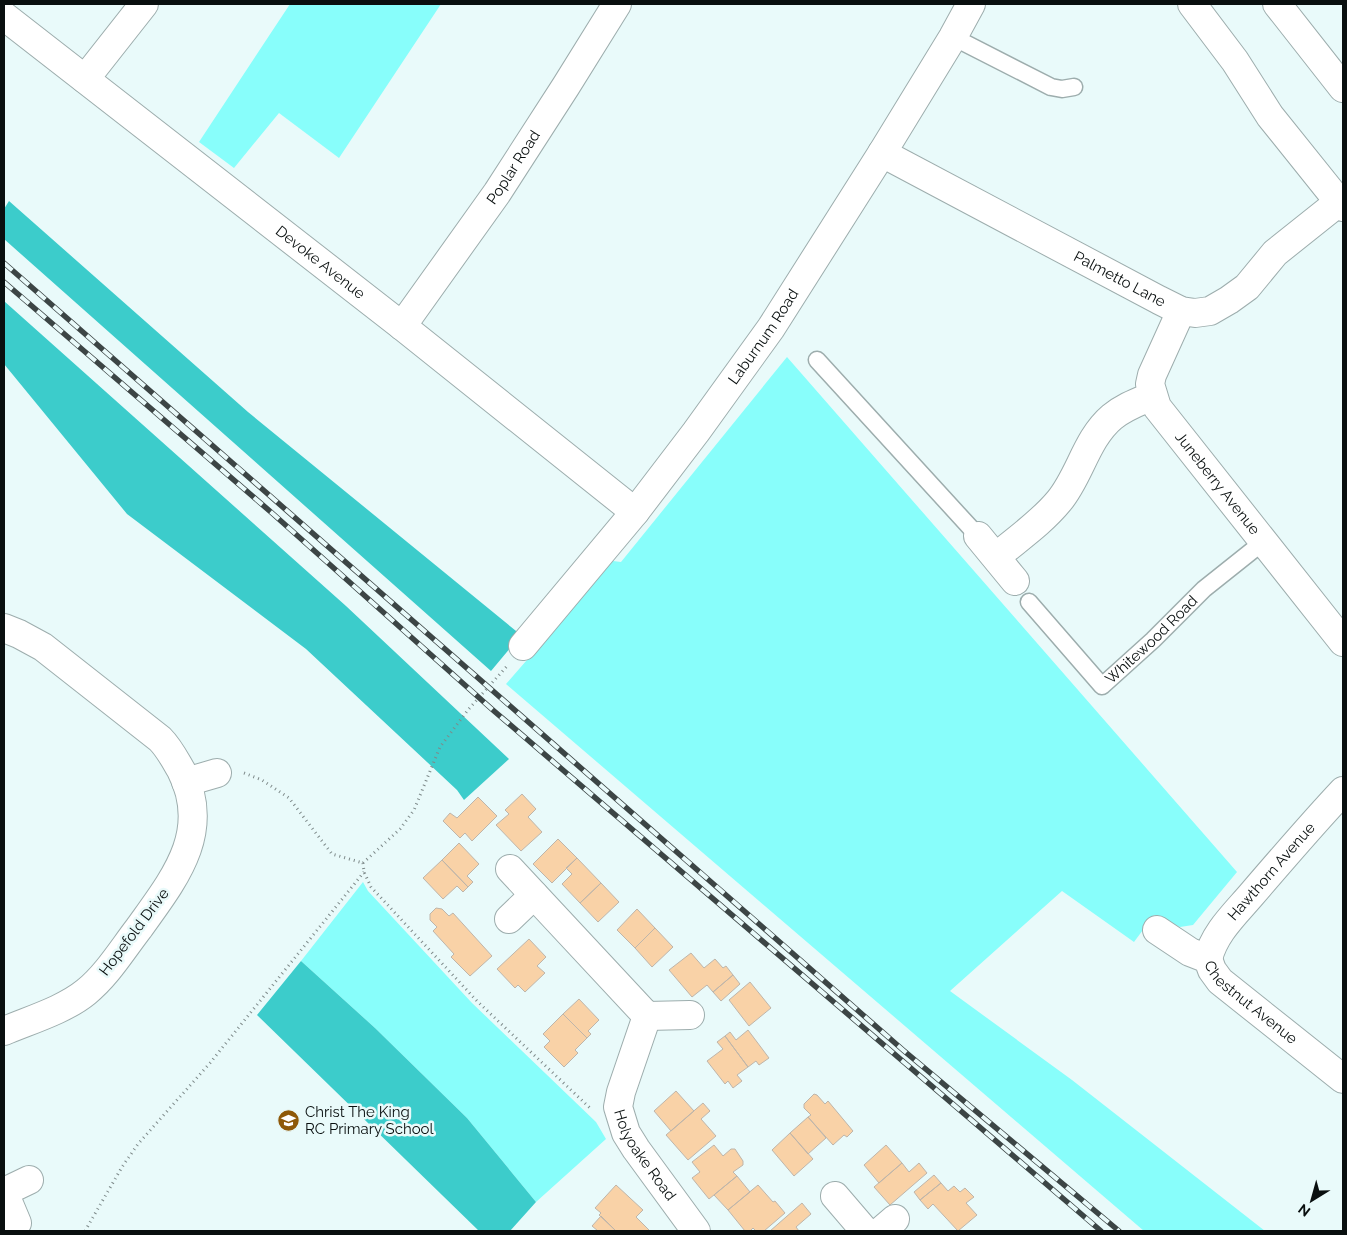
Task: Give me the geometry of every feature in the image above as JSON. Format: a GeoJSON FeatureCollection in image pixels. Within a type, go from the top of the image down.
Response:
{"type":"FeatureCollection","features":[{"type":"Feature","properties":{"kind":"street"},"geometry":{"type":"LineString","coordinates":[[85,79],[144,4]]}},
{"type":"Feature","properties":{"kind":"street","name":"Poplar Road"},"geometry":{"type":"LineString","coordinates":[[402,326],[497,193],[617,4]]}},
{"type":"Feature","properties":{"kind":"street","name":"Laburnum Road"},"geometry":{"type":"LineString","coordinates":[[523,646],[635,512],[696,432],[771,328],[882,153],[971,4]]}},
{"type":"Feature","properties":{"kind":"street"},"geometry":{"type":"LineString","coordinates":[[1192,4],[1235,60],[1270,116],[1341,205]]}},
{"type":"Feature","properties":{"kind":"street"},"geometry":{"type":"LineString","coordinates":[[1277,4],[1343,88]]}},
{"type":"Feature","properties":{"kind":"street","name":"Devoke Avenue"},"geometry":{"type":"LineString","coordinates":[[4,16],[402,326],[635,512]]}},
{"type":"Feature","properties":{"kind":"street","name":"Palmetto Lane"},"geometry":{"type":"LineString","coordinates":[[882,153],[1182,311],[1196,313],[1210,311],[1229,300],[1247,286],[1275,253],[1341,205]]}},
{"type":"Feature","properties":{"kind":"street"},"geometry":{"type":"LineString","coordinates":[[996,557],[1048,513],[1060,500],[1098,432],[1111,418],[1126,407],[1152,396],[1150,384],[1152,375],[1182,311]]}},
{"type":"Feature","properties":{"kind":"street","name":"Juneberry Avenue"},"geometry":{"type":"LineString","coordinates":[[1152,396],[1162,415],[1343,642]]}},
{"type":"Feature","properties":{"kind":"street","name":"Whitewood Road"},"geometry":{"type":"LineString","coordinates":[[978,536],[1022,591]]}},
{"type":"Feature","properties":{"kind":"street","name":"Hopefold Drive"},"geometry":{"type":"LineString","coordinates":[[4,628],[19,634],[43,648],[160,739],[169,749],[186,782],[193,806],[192,834],[184,859],[172,881],[108,970],[85,992],[57,1009],[4,1031]]}},
{"type":"Feature","properties":{"kind":"street"},"geometry":{"type":"LineString","coordinates":[[186,782],[217,773]]}},
{"type":"Feature","properties":{"kind":"street","name":"Hawthorn Avenue"},"geometry":{"type":"LineString","coordinates":[[1208,959],[1210,948],[1217,936],[1343,790]]}},
{"type":"Feature","properties":{"kind":"street"},"geometry":{"type":"LineString","coordinates":[[510,869],[647,1016],[690,1015]]}},
{"type":"Feature","properties":{"kind":"street"},"geometry":{"type":"LineString","coordinates":[[509,919],[534,895]]}},
{"type":"Feature","properties":{"kind":"street","name":"Chestnut Avenue"},"geometry":{"type":"LineString","coordinates":[[1158,930],[1190,952],[1208,959],[1212,970],[1220,981],[1343,1079]]}},
{"type":"Feature","properties":{"kind":"street","name":"Holyoake Road"},"geometry":{"type":"LineString","coordinates":[[647,1016],[621,1092],[618,1107],[636,1149],[696,1231]]}},
{"type":"Feature","properties":{"kind":"street"},"geometry":{"type":"LineString","coordinates":[[17,1223],[4,1192],[29,1180]]}},
{"type":"Feature","properties":{"kind":"street"},"geometry":{"type":"LineString","coordinates":[[835,1196],[865,1231]]}},
{"type":"Feature","properties":{"kind":"lane"},"geometry":{"type":"LineString","coordinates":[[953,37],[1051,87],[1062,89],[1074,87]]}},
{"type":"Feature","properties":{"kind":"lane","name":"Whitewood Road"},"geometry":{"type":"LineString","coordinates":[[817,360],[978,536]]}},
{"type":"Feature","properties":{"kind":"lane","name":"Whitewood Road"},"geometry":{"type":"LineString","coordinates":[[1022,591],[1102,686],[1153,640],[1204,588],[1263,542]]}},
{"type":"Feature","properties":{"kind":"path"},"geometry":{"type":"LineString","coordinates":[[363,863],[400,829],[414,810],[440,747],[468,710],[497,679],[523,646]]}},
{"type":"Feature","properties":{"kind":"path"},"geometry":{"type":"LineString","coordinates":[[217,773],[237,771],[262,780],[278,789],[289,798],[332,854],[363,863]]}},
{"type":"Feature","properties":{"kind":"path"},"geometry":{"type":"LineString","coordinates":[[363,863],[364,872],[371,887],[484,1008],[602,1119],[622,1120]]}},
{"type":"Feature","properties":{"kind":"path"},"geometry":{"type":"LineString","coordinates":[[85,1231],[122,1167],[138,1144],[210,1062],[364,872]]}},
{"type":"Feature","properties":{"kind":"shaded area"},"geometry":{"type":"Polygon","coordinates":[[[290,4],[441,4],[339,158],[279,113],[234,168],[199,142],[290,4]]]}},
{"type":"Feature","properties":{"kind":"shaded area"},"geometry":{"type":"Polygon","coordinates":[[[9,201],[248,412],[521,635],[491,671],[4,239],[4,209],[9,201]]]}},
{"type":"Feature","properties":{"kind":"shaded area"},"geometry":{"type":"Polygon","coordinates":[[[4,301],[346,606],[509,759],[464,800],[457,790],[306,649],[127,514],[4,364],[4,301]]]}},
{"type":"Feature","properties":{"kind":"shaded area"},"geometry":{"type":"Polygon","coordinates":[[[787,357],[1237,872],[1193,925],[1180,927],[1154,915],[1134,942],[1062,891],[950,991],[1072,1080],[1265,1231],[1144,1231],[506,684],[613,561],[621,562],[787,357]]]}},
{"type":"Feature","properties":{"kind":"shaded area"},"geometry":{"type":"Polygon","coordinates":[[[363,882],[368,891],[472,1003],[596,1122],[606,1139],[536,1202],[467,1118],[375,1028],[301,961],[363,882]]]}},
{"type":"Feature","properties":{"kind":"shaded area"},"geometry":{"type":"Polygon","coordinates":[[[301,961],[375,1028],[467,1118],[536,1202],[510,1231],[479,1231],[257,1015],[301,961]]]}},
{"type":"Feature","properties":{"kind":"building"},"geometry":{"type":"Polygon","coordinates":[[[522,794],[536,809],[528,817],[542,832],[521,851],[496,825],[509,814],[505,810],[522,794]]]}},
{"type":"Feature","properties":{"kind":"building"},"geometry":{"type":"Polygon","coordinates":[[[478,797],[497,816],[472,841],[465,833],[460,838],[443,821],[450,813],[457,818],[478,797]]]}},
{"type":"Feature","properties":{"kind":"building"},"geometry":{"type":"Polygon","coordinates":[[[558,839],[577,858],[552,883],[533,864],[558,839]]]}},
{"type":"Feature","properties":{"kind":"building"},"geometry":{"type":"Polygon","coordinates":[[[459,843],[479,864],[467,876],[473,882],[468,887],[442,860],[459,843]]]}},
{"type":"Feature","properties":{"kind":"building"},"geometry":{"type":"Polygon","coordinates":[[[577,858],[601,883],[580,903],[562,884],[572,874],[566,868],[577,858]]]}},
{"type":"Feature","properties":{"kind":"building"},"geometry":{"type":"Polygon","coordinates":[[[442,860],[468,887],[463,892],[457,886],[443,899],[423,878],[442,860]]]}},
{"type":"Feature","properties":{"kind":"building"},"geometry":{"type":"Polygon","coordinates":[[[601,883],[619,902],[598,922],[580,903],[601,883]]]}},
{"type":"Feature","properties":{"kind":"building"},"geometry":{"type":"Polygon","coordinates":[[[436,908],[442,909],[449,916],[453,913],[492,956],[470,976],[451,957],[454,954],[433,931],[437,927],[430,920],[430,914],[436,908]]]}},
{"type":"Feature","properties":{"kind":"building"},"geometry":{"type":"Polygon","coordinates":[[[637,909],[655,928],[635,948],[617,930],[637,909]]]}},
{"type":"Feature","properties":{"kind":"building"},"geometry":{"type":"Polygon","coordinates":[[[655,928],[673,947],[652,967],[635,948],[655,928]]]}},
{"type":"Feature","properties":{"kind":"building"},"geometry":{"type":"Polygon","coordinates":[[[529,939],[546,957],[537,966],[545,973],[525,992],[518,985],[515,988],[497,969],[529,939]]]}},
{"type":"Feature","properties":{"kind":"building"},"geometry":{"type":"Polygon","coordinates":[[[691,953],[704,968],[715,959],[723,968],[726,966],[733,975],[713,992],[707,985],[692,997],[669,970],[691,953]]]}},
{"type":"Feature","properties":{"kind":"building"},"geometry":{"type":"Polygon","coordinates":[[[733,975],[740,984],[721,1001],[713,992],[733,975]]]}},
{"type":"Feature","properties":{"kind":"building"},"geometry":{"type":"Polygon","coordinates":[[[750,982],[771,1008],[749,1026],[729,1000],[750,982]]]}},
{"type":"Feature","properties":{"kind":"building"},"geometry":{"type":"Polygon","coordinates":[[[579,999],[599,1020],[588,1031],[591,1034],[587,1038],[563,1014],[579,999]]]}},
{"type":"Feature","properties":{"kind":"building"},"geometry":{"type":"Polygon","coordinates":[[[563,1014],[587,1038],[575,1050],[578,1053],[564,1067],[544,1047],[550,1041],[543,1034],[563,1014]]]}},
{"type":"Feature","properties":{"kind":"building"},"geometry":{"type":"Polygon","coordinates":[[[748,1030],[769,1058],[759,1065],[756,1061],[748,1067],[725,1036],[730,1032],[736,1040],[748,1030]]]}},
{"type":"Feature","properties":{"kind":"building"},"geometry":{"type":"Polygon","coordinates":[[[725,1036],[748,1067],[737,1075],[742,1081],[733,1088],[728,1081],[725,1084],[707,1061],[723,1049],[717,1042],[725,1036]]]}},
{"type":"Feature","properties":{"kind":"building"},"geometry":{"type":"Polygon","coordinates":[[[676,1091],[694,1111],[671,1131],[654,1111],[676,1091]]]}},
{"type":"Feature","properties":{"kind":"building"},"geometry":{"type":"Polygon","coordinates":[[[814,1094],[825,1104],[828,1101],[853,1131],[847,1137],[844,1135],[833,1145],[808,1117],[811,1115],[804,1108],[804,1104],[814,1094]]]}},
{"type":"Feature","properties":{"kind":"building"},"geometry":{"type":"Polygon","coordinates":[[[703,1103],[710,1111],[701,1119],[716,1136],[688,1160],[666,1135],[703,1103]]]}},
{"type":"Feature","properties":{"kind":"building"},"geometry":{"type":"Polygon","coordinates":[[[808,1117],[826,1138],[808,1154],[790,1133],[808,1117]]]}},
{"type":"Feature","properties":{"kind":"building"},"geometry":{"type":"Polygon","coordinates":[[[790,1133],[813,1159],[794,1176],[772,1150],[790,1133]]]}},
{"type":"Feature","properties":{"kind":"building"},"geometry":{"type":"Polygon","coordinates":[[[714,1145],[723,1156],[731,1149],[735,1149],[743,1161],[743,1165],[733,1172],[737,1176],[709,1199],[692,1178],[700,1172],[692,1162],[714,1145]]]}},
{"type":"Feature","properties":{"kind":"building"},"geometry":{"type":"Polygon","coordinates":[[[886,1145],[902,1163],[879,1183],[864,1165],[886,1145]]]}},
{"type":"Feature","properties":{"kind":"building"},"geometry":{"type":"Polygon","coordinates":[[[902,1163],[909,1172],[919,1163],[927,1173],[890,1205],[874,1187],[902,1163]]]}},
{"type":"Feature","properties":{"kind":"building"},"geometry":{"type":"Polygon","coordinates":[[[934,1175],[941,1183],[920,1200],[914,1192],[934,1175]]]}},
{"type":"Feature","properties":{"kind":"building"},"geometry":{"type":"Polygon","coordinates":[[[737,1176],[750,1192],[728,1210],[714,1195],[737,1176]]]}},
{"type":"Feature","properties":{"kind":"building"},"geometry":{"type":"Polygon","coordinates":[[[941,1183],[948,1191],[954,1186],[960,1192],[965,1188],[974,1197],[966,1203],[977,1215],[958,1231],[933,1204],[928,1209],[920,1200],[941,1183]]]}},
{"type":"Feature","properties":{"kind":"building"},"geometry":{"type":"Polygon","coordinates":[[[616,1185],[643,1210],[636,1217],[650,1231],[616,1231],[599,1215],[601,1213],[595,1208],[616,1185]]]}},
{"type":"Feature","properties":{"kind":"building"},"geometry":{"type":"Polygon","coordinates":[[[758,1185],[785,1213],[764,1231],[756,1231],[753,1228],[750,1231],[745,1231],[728,1210],[758,1185]]]}},
{"type":"Feature","properties":{"kind":"building"},"geometry":{"type":"Polygon","coordinates":[[[802,1203],[811,1214],[796,1227],[799,1231],[770,1231],[802,1203]]]}},
{"type":"Feature","properties":{"kind":"building"},"geometry":{"type":"Polygon","coordinates":[[[601,1216],[616,1231],[598,1231],[592,1226],[601,1216]]]}},
{"type":"Feature","properties":{"kind":"railway"},"geometry":{"type":"LineString","coordinates":[[4,263],[903,1050],[1119,1231]]}},
{"type":"Feature","properties":{"kind":"railway"},"geometry":{"type":"LineString","coordinates":[[4,282],[272,513],[494,711],[1101,1231]]}},
{"type":"Feature","properties":{"kind":"place","name":"Christ The King RC Primary School"},"geometry":{"type":"Point","coordinates":[289,1121]}}]}
